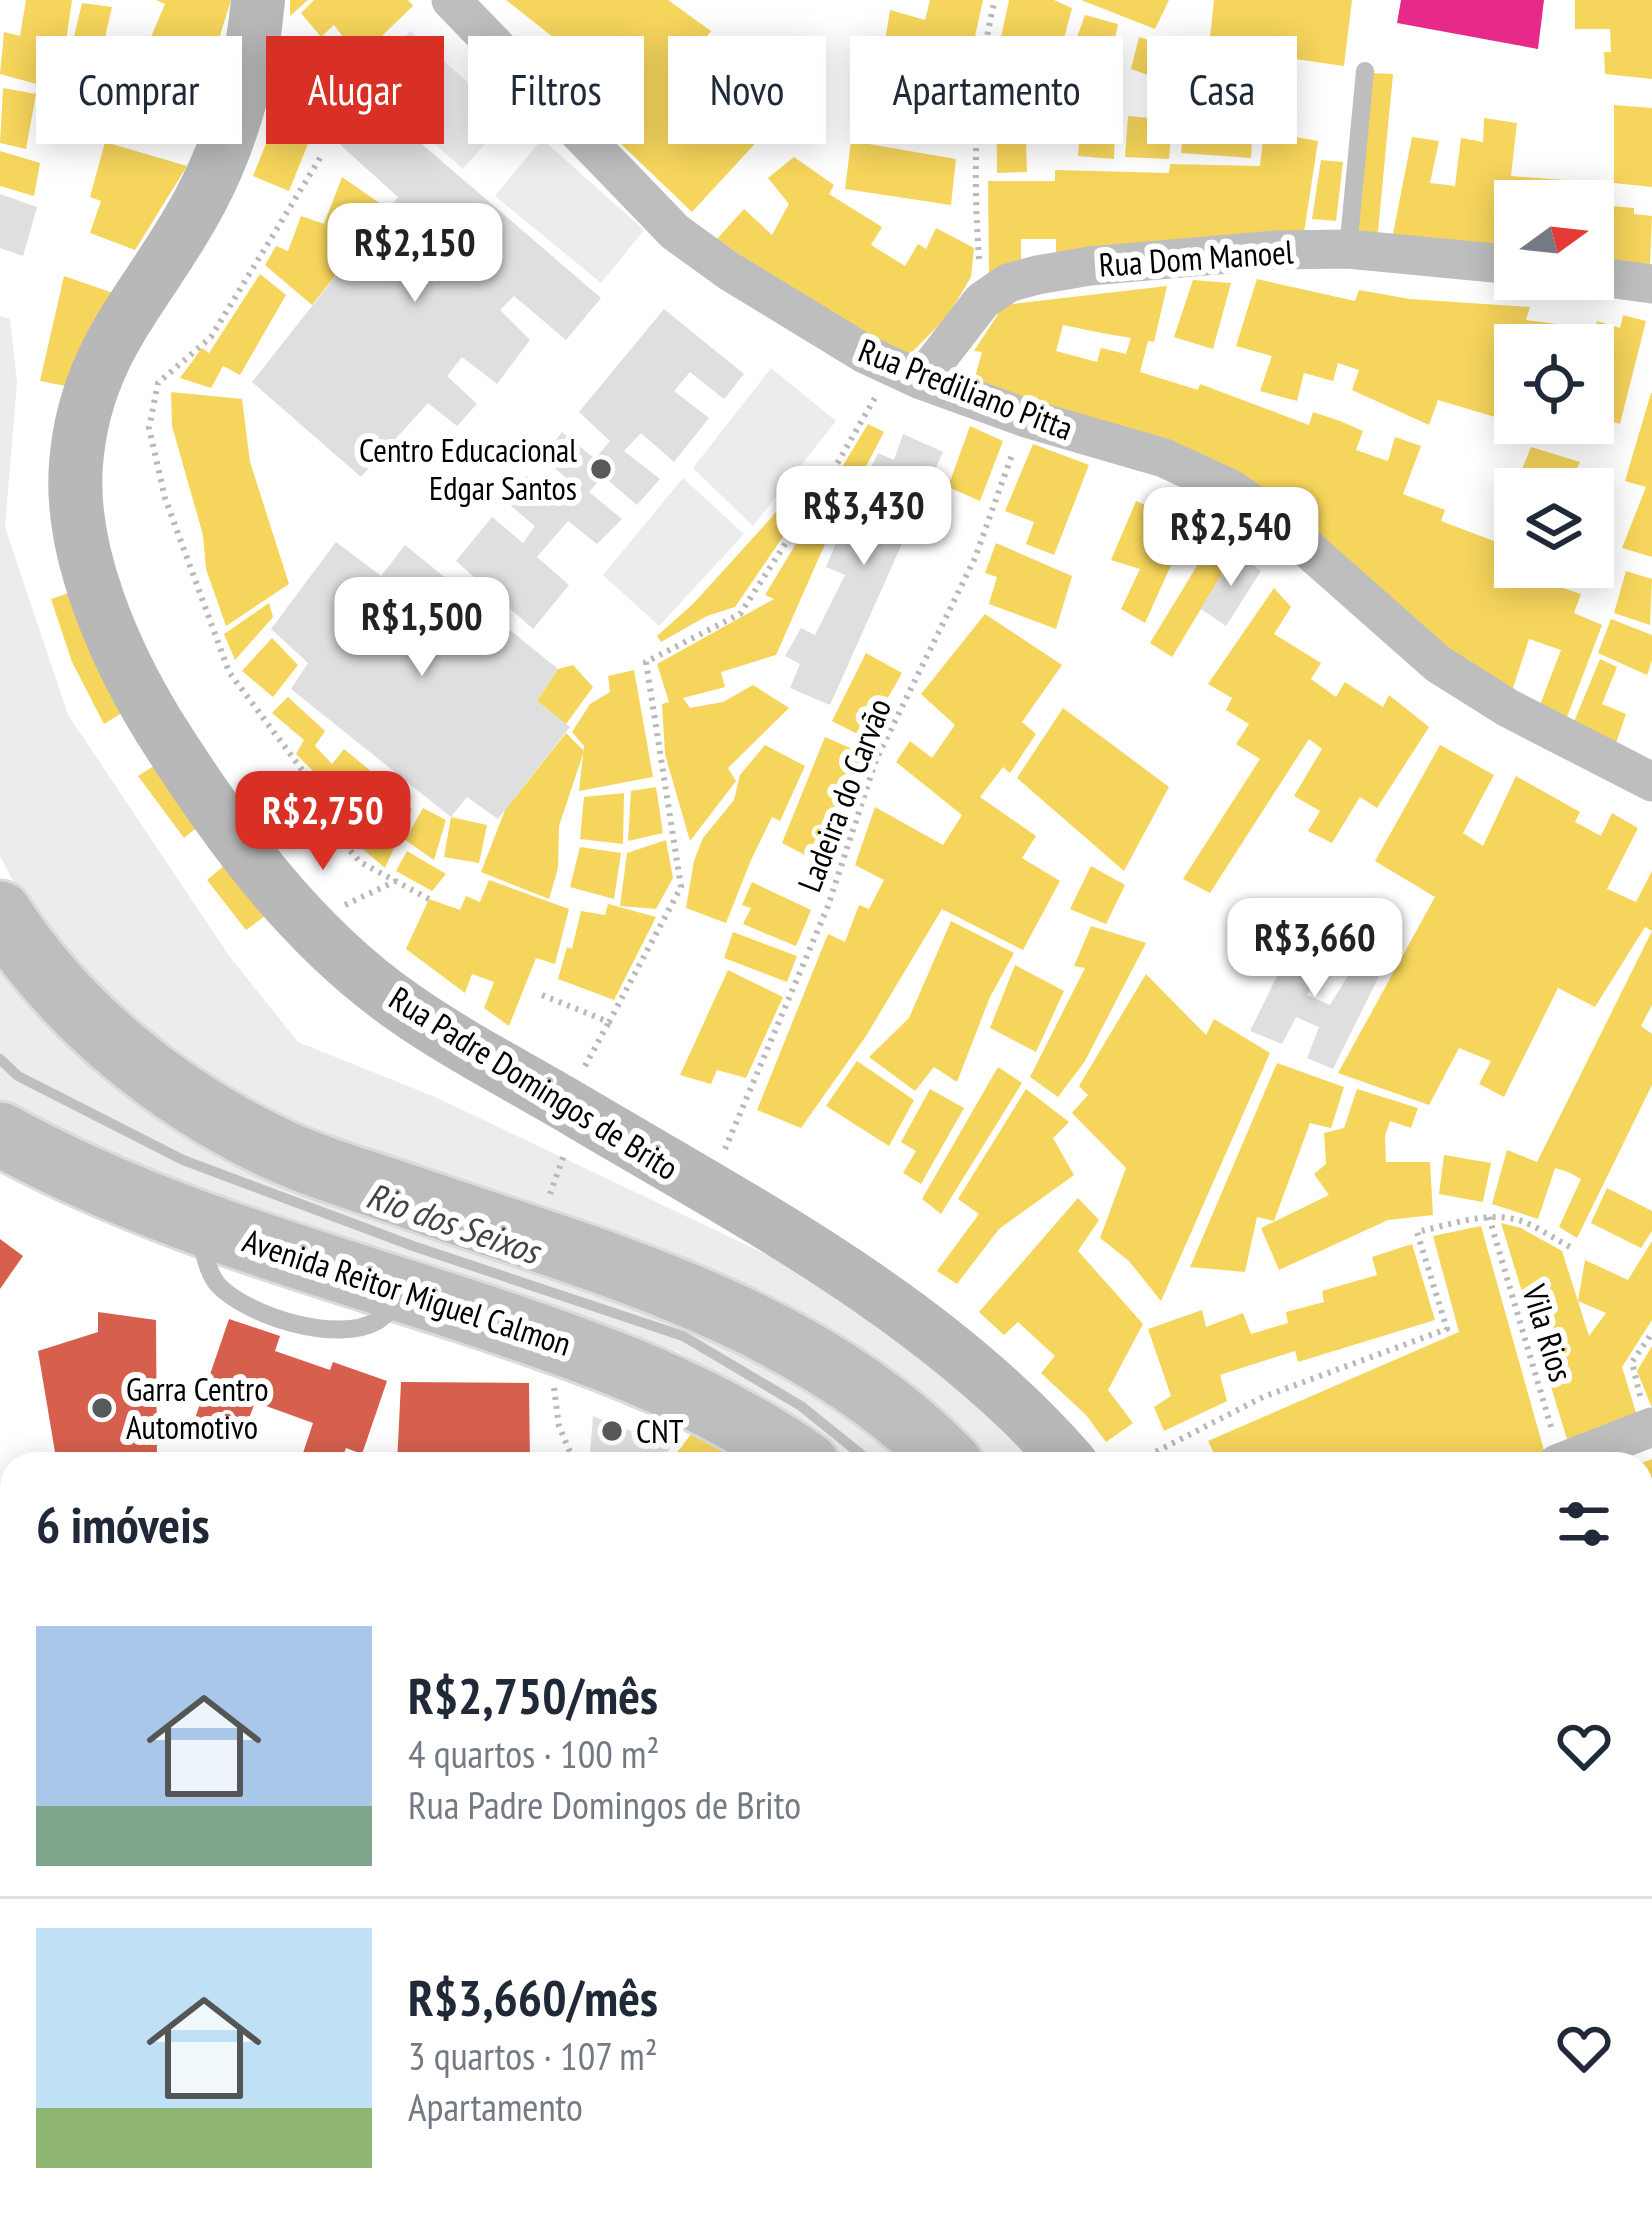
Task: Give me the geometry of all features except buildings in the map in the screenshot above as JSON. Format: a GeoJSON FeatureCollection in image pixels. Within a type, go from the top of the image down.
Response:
{"type":"FeatureCollection","features":[{"type":"Feature","properties":{"kind":"main road","name":"Rua Padre Domingos de Brito"},"geometry":{"type":"LineString","coordinates":[[258,0],[254,39],[230,129],[209,182],[102,356],[83,413],[75,469],[82,537],[98,603],[133,683],[242,850],[317,934],[400,1005],[820,1257],[908,1317],[994,1386],[1059,1452]]}},
{"type":"Feature","properties":{"kind":"main road"},"geometry":{"type":"LineString","coordinates":[[0,914],[70,1000],[179,1096],[286,1154],[598,1260],[731,1315],[823,1361],[910,1422],[939,1452]]}},
{"type":"Feature","properties":{"kind":"main road","name":"Avenida Reitor Miguel Calmon"},"geometry":{"type":"LineString","coordinates":[[0,1134],[102,1186],[199,1223],[568,1344],[659,1379],[721,1409],[788,1452]]}},
{"type":"Feature","properties":{"kind":"street","name":"Rua Prediliano Pitta"},"geometry":{"type":"LineString","coordinates":[[451,0],[675,232],[806,321],[906,373],[1026,418],[1163,458],[1231,489],[1273,518],[1438,664],[1508,708],[1652,782]]}},
{"type":"Feature","properties":{"kind":"street","name":"Rua Dom Manoel"},"geometry":{"type":"LineString","coordinates":[[906,373],[1008,283],[1090,266],[1275,250],[1348,249],[1494,263]]}},
{"type":"Feature","properties":{"kind":"street"},"geometry":{"type":"LineString","coordinates":[[1614,279],[1652,284]]}},
{"type":"Feature","properties":{"kind":"street"},"geometry":{"type":"LineString","coordinates":[[1587,1452],[1652,1427]]}},
{"type":"Feature","properties":{"kind":"lane"},"geometry":{"type":"LineString","coordinates":[[1348,249],[1365,70]]}},
{"type":"Feature","properties":{"kind":"path"},"geometry":{"type":"LineString","coordinates":[[982,302],[976,211],[978,119],[995,0]]}},
{"type":"Feature","properties":{"kind":"path"},"geometry":{"type":"LineString","coordinates":[[320,158],[211,337],[158,383],[149,428],[165,498],[229,672],[326,802],[334,832],[360,862],[429,899]]}},
{"type":"Feature","properties":{"kind":"path"},"geometry":{"type":"LineString","coordinates":[[542,995],[609,1022],[681,887],[646,662],[740,614],[838,462],[906,373]]}},
{"type":"Feature","properties":{"kind":"path","name":"Ladeira do Carvão"},"geometry":{"type":"LineString","coordinates":[[708,1191],[827,906],[876,760],[975,558],[1026,418]]}},
{"type":"Feature","properties":{"kind":"path"},"geometry":{"type":"LineString","coordinates":[[532,1239],[580,1113]]}},
{"type":"Feature","properties":{"kind":"path"},"geometry":{"type":"LineString","coordinates":[[1155,1452],[1263,1397],[1448,1329],[1417,1232],[1489,1217],[1523,1222],[1572,1248]]}},
{"type":"Feature","properties":{"kind":"path","name":"Vila Rios"},"geometry":{"type":"LineString","coordinates":[[1489,1217],[1556,1452]]}},
{"type":"Feature","properties":{"kind":"path"},"geometry":{"type":"LineString","coordinates":[[1652,1333],[1636,1354],[1632,1370],[1652,1427]]}},
{"type":"Feature","properties":{"kind":"path"},"geometry":{"type":"LineString","coordinates":[[568,1344],[554,1384],[554,1404],[571,1452]]}},
{"type":"Feature","properties":{"kind":"shaded area"},"geometry":{"type":"Polygon","coordinates":[[[444,61],[468,82],[468,144],[485,144],[463,169],[435,144],[444,144],[444,61]]]}},
{"type":"Feature","properties":{"kind":"shaded area"},"geometry":{"type":"Polygon","coordinates":[[[538,144],[548,144],[644,230],[601,283],[495,196],[538,144]]]}},
{"type":"Feature","properties":{"kind":"shaded area"},"geometry":{"type":"Polygon","coordinates":[[[0,316],[10,319],[17,383],[5,527],[68,715],[230,957],[298,1042],[435,1097],[833,1286],[961,1392],[1024,1452],[977,1452],[863,1364],[674,1256],[403,1167],[185,1073],[45,942],[0,856],[0,316]]]}},
{"type":"Feature","properties":{"kind":"shaded area"},"geometry":{"type":"Polygon","coordinates":[[[771,368],[836,421],[753,526],[693,468],[771,368]]]}},
{"type":"Feature","properties":{"kind":"shaded area"},"geometry":{"type":"Polygon","coordinates":[[[683,478],[744,534],[659,626],[603,575],[683,478]]]}},
{"type":"Feature","properties":{"kind":"shaded area"},"geometry":{"type":"Polygon","coordinates":[[[0,957],[143,1103],[690,1323],[809,1387],[894,1452],[830,1452],[799,1426],[679,1352],[164,1181],[53,1133],[0,1100],[0,957]]]}},
{"type":"Feature","properties":{"kind":"waterway","name":"Rio dos Seixos"},"geometry":{"type":"LineString","coordinates":[[0,1059],[18,1076],[183,1160],[413,1246],[683,1336],[801,1406],[858,1452]]}},
{"type":"Feature","properties":{"kind":"place","name":"Centro Educacional Edgar Santos"},"geometry":{"type":"Point","coordinates":[601,469]}},
{"type":"Feature","properties":{"kind":"place","name":"Garra Centro Automotivo"},"geometry":{"type":"Point","coordinates":[102,1408]}},
{"type":"Feature","properties":{"kind":"place","name":"CNT"},"geometry":{"type":"Point","coordinates":[612,1431]}}]}
